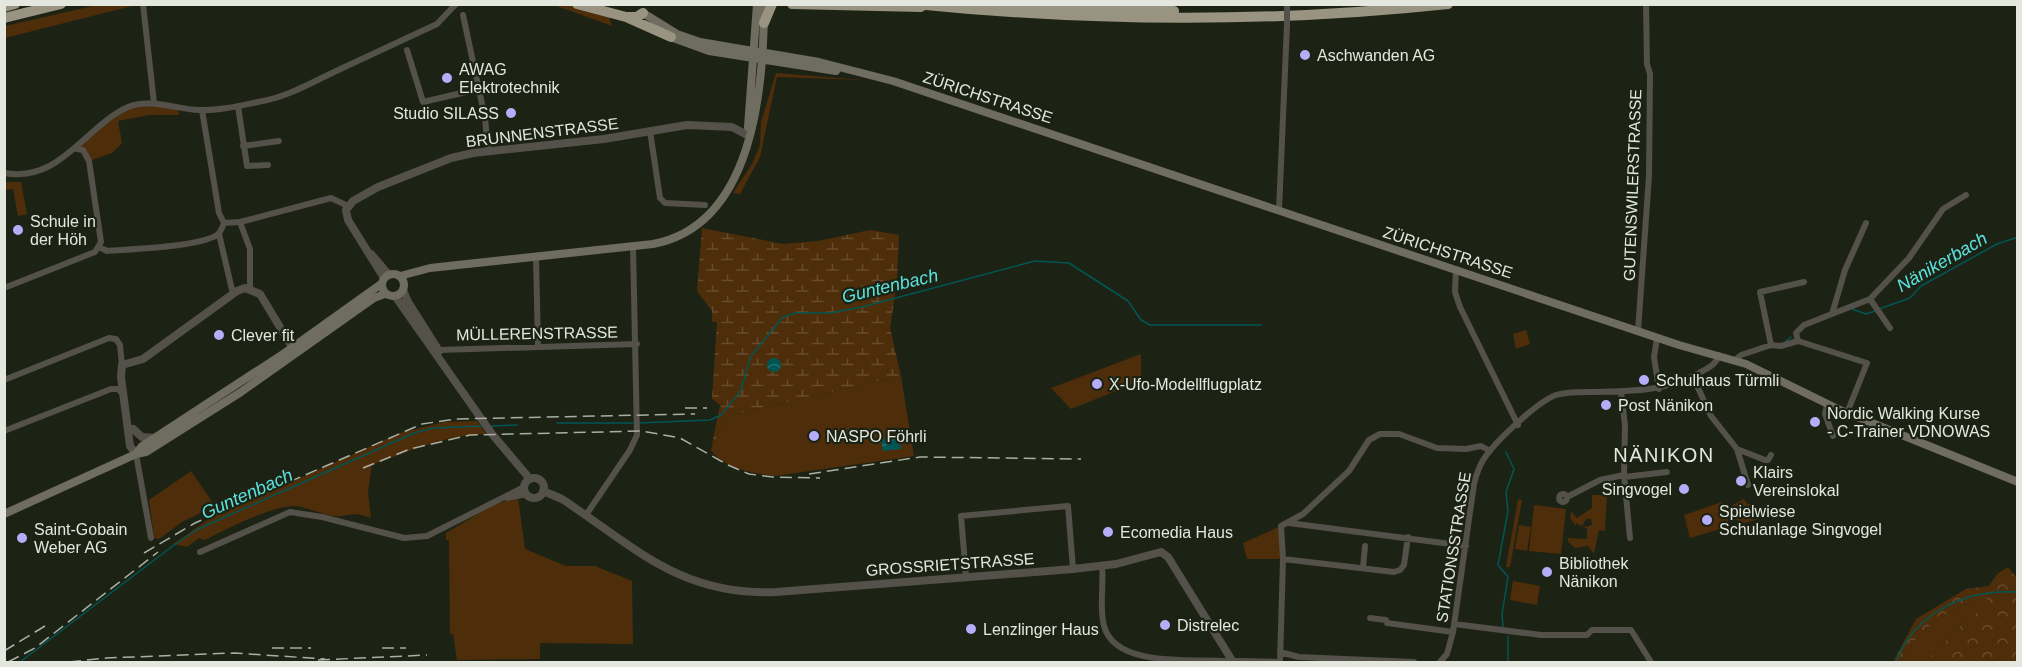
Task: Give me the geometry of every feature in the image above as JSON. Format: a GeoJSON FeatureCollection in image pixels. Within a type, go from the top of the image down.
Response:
{"type":"FeatureCollection","features":[{"type":"Feature","properties":{"kind":"highway"},"geometry":{"type":"LineString","coordinates":[[4,7],[15,4]]}},
{"type":"Feature","properties":{"kind":"highway"},"geometry":{"type":"LineString","coordinates":[[4,18],[62,4]]}},
{"type":"Feature","properties":{"kind":"highway"},"geometry":{"type":"LineString","coordinates":[[577,4],[626,17],[671,37]]}},
{"type":"Feature","properties":{"kind":"highway"},"geometry":{"type":"LineString","coordinates":[[764,23],[772,4]]}},
{"type":"Feature","properties":{"kind":"highway"},"geometry":{"type":"LineString","coordinates":[[792,4],[941,7]]}},
{"type":"Feature","properties":{"kind":"highway"},"geometry":{"type":"LineString","coordinates":[[915,4],[1067,17],[1214,18],[1326,14],[1448,4]]}},
{"type":"Feature","properties":{"kind":"highway"},"geometry":{"type":"LineString","coordinates":[[998,4],[1214,12],[1376,4]]}},
{"type":"Feature","properties":{"kind":"highway"},"geometry":{"type":"LineString","coordinates":[[626,17],[637,17],[639,9]]}},
{"type":"Feature","properties":{"kind":"main road"},"geometry":{"type":"LineString","coordinates":[[4,514],[136,454],[146,452],[241,392],[374,298],[386,294],[395,296],[402,284],[430,268],[436,270],[633,247],[678,238],[704,220],[728,190],[740,166],[756,111],[757,4]]}},
{"type":"Feature","properties":{"kind":"main road"},"geometry":{"type":"LineString","coordinates":[[749,136],[748,120],[764,23],[764,4]]}},
{"type":"Feature","properties":{"kind":"main road"},"geometry":{"type":"LineString","coordinates":[[639,9],[692,40],[758,56]]}},
{"type":"Feature","properties":{"kind":"main road"},"geometry":{"type":"LineString","coordinates":[[639,9],[648,20],[671,37],[699,48],[758,56]]}},
{"type":"Feature","properties":{"kind":"main road","name":"ZÜRICHSTRASSE"},"geometry":{"type":"LineString","coordinates":[[758,56],[819,62],[893,81],[1657,338],[1735,360],[1847,413],[2018,482]]}},
{"type":"Feature","properties":{"kind":"main road"},"geometry":{"type":"LineString","coordinates":[[385,279],[402,284]]}},
{"type":"Feature","properties":{"kind":"main road"},"geometry":{"type":"LineString","coordinates":[[385,279],[386,294]]}},
{"type":"Feature","properties":{"kind":"main road"},"geometry":{"type":"LineString","coordinates":[[136,454],[156,438],[292,347],[385,279]]}},
{"type":"Feature","properties":{"kind":"street"},"geometry":{"type":"LineString","coordinates":[[143,4],[154,103]]}},
{"type":"Feature","properties":{"kind":"street"},"geometry":{"type":"LineString","coordinates":[[4,173],[39,171],[77,149],[87,136],[114,114],[131,106],[154,103],[202,110],[238,106],[279,97],[436,24],[456,4]]}},
{"type":"Feature","properties":{"kind":"street"},"geometry":{"type":"LineString","coordinates":[[1279,210],[1287,4]]}},
{"type":"Feature","properties":{"kind":"street","name":"GUTENSWILERSTRASSE"},"geometry":{"type":"LineString","coordinates":[[1638,331],[1649,176],[1650,74],[1647,64],[1646,4]]}},
{"type":"Feature","properties":{"kind":"street"},"geometry":{"type":"LineString","coordinates":[[463,15],[480,89],[488,151]]}},
{"type":"Feature","properties":{"kind":"street"},"geometry":{"type":"LineString","coordinates":[[407,50],[423,102],[480,89]]}},
{"type":"Feature","properties":{"kind":"street"},"geometry":{"type":"LineString","coordinates":[[238,106],[247,166],[268,165]]}},
{"type":"Feature","properties":{"kind":"street"},"geometry":{"type":"LineString","coordinates":[[202,110],[219,213],[224,223]]}},
{"type":"Feature","properties":{"kind":"street"},"geometry":{"type":"LineString","coordinates":[[735,128],[748,120]]}},
{"type":"Feature","properties":{"kind":"street","name":"BRUNNENSTRASSE"},"geometry":{"type":"LineString","coordinates":[[348,206],[369,192],[462,155],[687,125],[735,128],[749,136]]}},
{"type":"Feature","properties":{"kind":"street"},"geometry":{"type":"LineString","coordinates":[[651,131],[660,198],[665,203],[705,205]]}},
{"type":"Feature","properties":{"kind":"street"},"geometry":{"type":"LineString","coordinates":[[243,146],[279,141]]}},
{"type":"Feature","properties":{"kind":"street"},"geometry":{"type":"LineString","coordinates":[[4,288],[88,255],[99,247],[100,235],[89,161],[83,150],[77,149]]}},
{"type":"Feature","properties":{"kind":"street"},"geometry":{"type":"LineString","coordinates":[[1798,341],[1796,333],[1798,329],[1870,299],[1910,258],[1943,209],[1966,195]]}},
{"type":"Feature","properties":{"kind":"street"},"geometry":{"type":"LineString","coordinates":[[224,223],[240,222],[331,198],[348,206],[348,220],[385,279]]}},
{"type":"Feature","properties":{"kind":"street"},"geometry":{"type":"LineString","coordinates":[[240,222],[250,249],[250,288]]}},
{"type":"Feature","properties":{"kind":"street"},"geometry":{"type":"LineString","coordinates":[[224,223],[219,234],[233,294]]}},
{"type":"Feature","properties":{"kind":"street"},"geometry":{"type":"LineString","coordinates":[[1832,314],[1845,270],[1866,223]]}},
{"type":"Feature","properties":{"kind":"street"},"geometry":{"type":"LineString","coordinates":[[99,247],[107,251],[185,243],[219,234]]}},
{"type":"Feature","properties":{"kind":"street"},"geometry":{"type":"LineString","coordinates":[[586,515],[630,450],[638,427],[633,247]]}},
{"type":"Feature","properties":{"kind":"street"},"geometry":{"type":"LineString","coordinates":[[536,257],[538,346]]}},
{"type":"Feature","properties":{"kind":"street"},"geometry":{"type":"LineString","coordinates":[[1456,269],[1455,292],[1460,307],[1518,425]]}},
{"type":"Feature","properties":{"kind":"street"},"geometry":{"type":"LineString","coordinates":[[1771,345],[1760,292],[1804,282]]}},
{"type":"Feature","properties":{"kind":"street"},"geometry":{"type":"LineString","coordinates":[[402,284],[408,302],[439,350],[448,369]]}},
{"type":"Feature","properties":{"kind":"street"},"geometry":{"type":"LineString","coordinates":[[122,365],[143,359],[233,294],[250,288]]}},
{"type":"Feature","properties":{"kind":"street"},"geometry":{"type":"LineString","coordinates":[[250,288],[265,300],[273,319],[292,347]]}},
{"type":"Feature","properties":{"kind":"street"},"geometry":{"type":"LineString","coordinates":[[395,296],[490,431],[530,479]]}},
{"type":"Feature","properties":{"kind":"street"},"geometry":{"type":"LineString","coordinates":[[1870,299],[1890,328]]}},
{"type":"Feature","properties":{"kind":"street"},"geometry":{"type":"LineString","coordinates":[[4,380],[109,338],[116,339],[120,345],[151,538]]}},
{"type":"Feature","properties":{"kind":"street"},"geometry":{"type":"LineString","coordinates":[[1657,338],[1654,357],[1659,389]]}},
{"type":"Feature","properties":{"kind":"street"},"geometry":{"type":"LineString","coordinates":[[1735,360],[1741,355],[1771,345],[1781,346],[1798,341],[1867,363],[1847,413]]}},
{"type":"Feature","properties":{"kind":"street","name":"MÜLLERENSTRASSE"},"geometry":{"type":"LineString","coordinates":[[439,350],[637,344]]}},
{"type":"Feature","properties":{"kind":"street"},"geometry":{"type":"LineString","coordinates":[[430,345],[439,350]]}},
{"type":"Feature","properties":{"kind":"street","name":"STATIONSSTRASSE"},"geometry":{"type":"LineString","coordinates":[[1442,660],[1454,624],[1474,484],[1482,462],[1490,451],[1554,396],[1575,392],[1659,389],[1693,377],[1712,366],[1719,355]]}},
{"type":"Feature","properties":{"kind":"street"},"geometry":{"type":"LineString","coordinates":[[122,365],[121,377],[130,446],[136,454]]}},
{"type":"Feature","properties":{"kind":"street"},"geometry":{"type":"LineString","coordinates":[[1693,377],[1711,416],[1737,449],[1748,485]]}},
{"type":"Feature","properties":{"kind":"street"},"geometry":{"type":"LineString","coordinates":[[4,430],[111,389],[118,389],[125,396]]}},
{"type":"Feature","properties":{"kind":"street"},"geometry":{"type":"LineString","coordinates":[[1621,392],[1625,425],[1624,476],[1630,538]]}},
{"type":"Feature","properties":{"kind":"street"},"geometry":{"type":"LineString","coordinates":[[1827,404],[1825,414],[1833,436]]}},
{"type":"Feature","properties":{"kind":"street"},"geometry":{"type":"LineString","coordinates":[[133,429],[142,437],[156,438]]}},
{"type":"Feature","properties":{"kind":"street"},"geometry":{"type":"LineString","coordinates":[[1102,566],[1104,625],[1110,639],[1120,649],[1142,658],[1280,663],[1283,560],[1281,526],[1307,510],[1349,471],[1374,436],[1399,434],[1437,448],[1481,447],[1490,451]]}},
{"type":"Feature","properties":{"kind":"street"},"geometry":{"type":"LineString","coordinates":[[1737,449],[1742,449],[1765,460],[1768,460],[1771,455]]}},
{"type":"Feature","properties":{"kind":"street"},"geometry":{"type":"LineString","coordinates":[[1567,497],[1600,480],[1667,472]]}},
{"type":"Feature","properties":{"kind":"street"},"geometry":{"type":"LineString","coordinates":[[200,552],[290,512],[322,517],[404,538],[419,538],[437,532],[503,498],[525,490],[530,479]]}},
{"type":"Feature","properties":{"kind":"street"},"geometry":{"type":"LineString","coordinates":[[525,490],[536,497],[543,491],[543,484],[539,479],[530,479]]}},
{"type":"Feature","properties":{"kind":"street","name":"GROSSRIETSTRASSE"},"geometry":{"type":"LineString","coordinates":[[543,491],[557,496],[666,570],[694,582],[727,590],[776,592],[1073,569],[1102,566],[1158,552],[1164,553],[1229,662]]}},
{"type":"Feature","properties":{"kind":"street"},"geometry":{"type":"LineString","coordinates":[[966,576],[961,516],[1068,506],[1073,569]]}},
{"type":"Feature","properties":{"kind":"street"},"geometry":{"type":"LineString","coordinates":[[1288,523],[1466,546]]}},
{"type":"Feature","properties":{"kind":"street"},"geometry":{"type":"LineString","coordinates":[[1283,560],[1400,570],[1404,565],[1408,537]]}},
{"type":"Feature","properties":{"kind":"street"},"geometry":{"type":"LineString","coordinates":[[1363,568],[1365,546]]}},
{"type":"Feature","properties":{"kind":"street"},"geometry":{"type":"LineString","coordinates":[[1370,618],[1386,620],[1387,623],[1452,633]]}},
{"type":"Feature","properties":{"kind":"street"},"geometry":{"type":"LineString","coordinates":[[1454,624],[1541,635],[1587,635],[1592,630],[1630,630],[1651,663]]}},
{"type":"Feature","properties":{"kind":"street"},"geometry":{"type":"LineString","coordinates":[[1280,652],[1299,657],[1414,663]]}},
{"type":"Feature","properties":{"kind":"green space"},"geometry":{"type":"Polygon","coordinates":[[[97,5],[136,5],[5,38],[5,26],[97,5]]]}},
{"type":"Feature","properties":{"kind":"green space"},"geometry":{"type":"Polygon","coordinates":[[[554,5],[567,5],[609,17],[612,26],[554,5]]]}},
{"type":"Feature","properties":{"kind":"green space"},"geometry":{"type":"Polygon","coordinates":[[[776,73],[864,80],[777,77],[760,157],[740,194],[733,193],[752,164],[760,145],[761,122],[776,73]]]}},
{"type":"Feature","properties":{"kind":"green space"},"geometry":{"type":"Polygon","coordinates":[[[154,103],[178,108],[179,115],[149,115],[118,121],[122,143],[112,153],[89,161],[77,149],[87,137],[131,106],[154,103]]]}},
{"type":"Feature","properties":{"kind":"green space"},"geometry":{"type":"Polygon","coordinates":[[[4,182],[21,182],[27,214],[18,216],[13,189],[5,190],[4,182]]]}},
{"type":"Feature","properties":{"kind":"green space"},"geometry":{"type":"Polygon","coordinates":[[[702,228],[783,244],[818,241],[870,230],[899,235],[897,281],[890,328],[901,376],[732,415],[723,423],[711,450],[720,405],[712,399],[717,322],[712,322],[712,311],[697,291],[702,228]]]}},
{"type":"Feature","properties":{"kind":"green space"},"geometry":{"type":"Polygon","coordinates":[[[1526,330],[1530,344],[1516,349],[1513,334],[1526,330]]]}},
{"type":"Feature","properties":{"kind":"green space","name":"X-Ufo-Modellflugplatz"},"geometry":{"type":"Polygon","coordinates":[[[1141,354],[1141,381],[1071,409],[1051,388],[1141,354]]]}},
{"type":"Feature","properties":{"kind":"green space","name":"NASPO Föhrli"},"geometry":{"type":"Polygon","coordinates":[[[901,376],[914,456],[775,476],[749,472],[731,466],[711,450],[723,423],[732,415],[901,376]]]}},
{"type":"Feature","properties":{"kind":"green space"},"geometry":{"type":"Polygon","coordinates":[[[477,421],[486,434],[442,441],[372,465],[368,492],[371,518],[356,514],[336,516],[295,506],[286,507],[250,518],[205,540],[199,538],[187,547],[173,544],[209,519],[400,433],[444,422],[477,421]]]}},
{"type":"Feature","properties":{"kind":"green space"},"geometry":{"type":"Polygon","coordinates":[[[191,471],[215,506],[182,522],[159,539],[154,538],[149,500],[191,471]]]}},
{"type":"Feature","properties":{"kind":"green space"},"geometry":{"type":"Polygon","coordinates":[[[1592,495],[1607,495],[1605,531],[1599,530],[1594,554],[1588,546],[1575,548],[1568,541],[1568,538],[1587,539],[1587,528],[1582,528],[1592,525],[1591,519],[1586,519],[1582,526],[1576,523],[1576,526],[1570,518],[1571,511],[1577,518],[1592,508],[1592,495]]]}},
{"type":"Feature","properties":{"kind":"green space"},"geometry":{"type":"Polygon","coordinates":[[[518,498],[525,549],[566,566],[595,566],[632,581],[633,644],[540,643],[540,659],[457,660],[453,634],[450,634],[449,540],[446,540],[446,533],[495,504],[518,498]]]}},
{"type":"Feature","properties":{"kind":"green space"},"geometry":{"type":"Polygon","coordinates":[[[1518,499],[1522,500],[1510,567],[1506,567],[1518,499]]]}},
{"type":"Feature","properties":{"kind":"green space"},"geometry":{"type":"Polygon","coordinates":[[[1744,499],[1747,504],[1752,504],[1756,520],[1744,523],[1730,517],[1727,508],[1744,499]]]}},
{"type":"Feature","properties":{"kind":"green space","name":"Spielwiese Schulanlage Singvogel"},"geometry":{"type":"Polygon","coordinates":[[[1722,502],[1730,526],[1690,538],[1684,515],[1722,502]]]}},
{"type":"Feature","properties":{"kind":"green space"},"geometry":{"type":"Polygon","coordinates":[[[1534,505],[1566,509],[1561,554],[1529,551],[1534,505]]]}},
{"type":"Feature","properties":{"kind":"green space"},"geometry":{"type":"Polygon","coordinates":[[[1519,525],[1531,527],[1527,551],[1515,549],[1519,525]]]}},
{"type":"Feature","properties":{"kind":"green space"},"geometry":{"type":"Polygon","coordinates":[[[1281,526],[1283,559],[1247,559],[1243,543],[1281,526]]]}},
{"type":"Feature","properties":{"kind":"green space"},"geometry":{"type":"Polygon","coordinates":[[[2008,567],[2017,578],[2017,662],[1925,662],[1964,622],[1991,603],[1986,598],[1973,601],[1936,621],[1916,640],[1901,662],[1893,662],[1916,619],[1966,589],[1989,586],[1997,574],[2008,567]]]}},
{"type":"Feature","properties":{"kind":"green space"},"geometry":{"type":"Polygon","coordinates":[[[1513,581],[1540,586],[1537,605],[1510,600],[1513,581]]]}},
{"type":"Feature","properties":{"kind":"green space"},"geometry":{"type":"Polygon","coordinates":[[[1986,598],[1992,603],[1964,622],[1925,662],[1901,662],[1916,640],[1936,621],[1973,601],[1986,598]]]}},
{"type":"Feature","properties":{"kind":"water"},"geometry":{"type":"Polygon","coordinates":[[[774,358],[779,360],[781,365],[779,370],[774,372],[769,370],[767,365],[769,360],[774,358]]]}},
{"type":"Feature","properties":{"kind":"water"},"geometry":{"type":"Polygon","coordinates":[[[899,435],[901,449],[883,451],[881,440],[899,435]]]}},
{"type":"Feature","properties":{"kind":"waterway","name":"Nänikerbach"},"geometry":{"type":"LineString","coordinates":[[1879,309],[1910,298],[1921,286],[1997,244],[2018,237]]}},
{"type":"Feature","properties":{"kind":"waterway","name":"Guntenbach"},"geometry":{"type":"LineString","coordinates":[[638,423],[710,420],[721,415],[740,392],[751,356],[783,317],[795,313],[830,313],[862,307],[1035,261],[1069,263],[1128,301],[1141,320],[1150,325],[1261,325]]}},
{"type":"Feature","properties":{"kind":"waterway","name":"Nänikerbach"},"geometry":{"type":"LineString","coordinates":[[1852,309],[1866,314],[1875,311]]}},
{"type":"Feature","properties":{"kind":"waterway","name":"Nänikerbach"},"geometry":{"type":"LineString","coordinates":[[1786,341],[1791,337]]}},
{"type":"Feature","properties":{"kind":"waterway","name":"Guntenbach"},"geometry":{"type":"LineString","coordinates":[[557,423],[633,423]]}},
{"type":"Feature","properties":{"kind":"waterway","name":"Guntenbach"},"geometry":{"type":"LineString","coordinates":[[491,426],[517,425]]}},
{"type":"Feature","properties":{"kind":"waterway","name":"Guntenbach"},"geometry":{"type":"LineString","coordinates":[[20,662],[198,529],[414,433],[433,428],[484,426]]}},
{"type":"Feature","properties":{"kind":"waterway","name":"Nänikerbach"},"geometry":{"type":"LineString","coordinates":[[1503,627],[1502,614],[1508,577],[1498,565],[1508,511],[1506,492],[1514,469],[1506,452]]}},
{"type":"Feature","properties":{"kind":"waterway"},"geometry":{"type":"LineString","coordinates":[[1896,662],[1916,630],[1929,617],[1945,607],[1980,595],[2018,592]]}},
{"type":"Feature","properties":{"kind":"waterway","name":"Nänikerbach"},"geometry":{"type":"LineString","coordinates":[[1508,636],[1508,662]]}},
{"type":"Feature","properties":{"kind":"railway"},"geometry":{"type":"LineString","coordinates":[[685,408],[707,408]]}},
{"type":"Feature","properties":{"kind":"railway"},"geometry":{"type":"LineString","coordinates":[[144,553],[195,523],[422,424],[456,419],[695,414]]}},
{"type":"Feature","properties":{"kind":"railway"},"geometry":{"type":"LineString","coordinates":[[363,468],[410,449],[470,435],[642,431],[680,438],[749,474],[820,478]]}},
{"type":"Feature","properties":{"kind":"railway"},"geometry":{"type":"LineString","coordinates":[[809,474],[920,457],[1081,459]]}},
{"type":"Feature","properties":{"kind":"railway"},"geometry":{"type":"LineString","coordinates":[[8,662],[35,648],[158,552]]}},
{"type":"Feature","properties":{"kind":"railway"},"geometry":{"type":"LineString","coordinates":[[4,651],[45,626]]}},
{"type":"Feature","properties":{"kind":"railway"},"geometry":{"type":"LineString","coordinates":[[272,648],[311,648]]}},
{"type":"Feature","properties":{"kind":"railway"},"geometry":{"type":"LineString","coordinates":[[382,648],[406,648]]}},
{"type":"Feature","properties":{"kind":"railway"},"geometry":{"type":"LineString","coordinates":[[69,662],[106,658],[234,653],[325,659]]}},
{"type":"Feature","properties":{"kind":"railway"},"geometry":{"type":"LineString","coordinates":[[318,660],[427,655]]}},
{"type":"Feature","properties":{"kind":"railway"},"geometry":{"type":"LineString","coordinates":[[237,662],[261,662]]}},
{"type":"Feature","properties":{"kind":"place","name":"Aschwanden AG"},"geometry":{"type":"Point","coordinates":[1305,55]}},
{"type":"Feature","properties":{"kind":"place","name":"AWAG Elektrotechnik"},"geometry":{"type":"Point","coordinates":[447,78]}},
{"type":"Feature","properties":{"kind":"place","name":"Studio SILASS"},"geometry":{"type":"Point","coordinates":[511,113]}},
{"type":"Feature","properties":{"kind":"place","name":"Schule in der Höh"},"geometry":{"type":"Point","coordinates":[18,230]}},
{"type":"Feature","properties":{"kind":"place","name":"Clever fit"},"geometry":{"type":"Point","coordinates":[219,335]}},
{"type":"Feature","properties":{"kind":"place","name":"Schulhaus Türmli"},"geometry":{"type":"Point","coordinates":[1644,380]}},
{"type":"Feature","properties":{"kind":"place","name":"X-Ufo-Modellflugplatz"},"geometry":{"type":"Point","coordinates":[1097,384]}},
{"type":"Feature","properties":{"kind":"place","name":"Post Nänikon"},"geometry":{"type":"Point","coordinates":[1606,405]}},
{"type":"Feature","properties":{"kind":"place","name":"Nordic Walking Kurse - C-Trainer VDNOWAS"},"geometry":{"type":"Point","coordinates":[1815,422]}},
{"type":"Feature","properties":{"kind":"place","name":"NASPO Föhrli"},"geometry":{"type":"Point","coordinates":[814,436]}},
{"type":"Feature","properties":{"kind":"place","name":"Klairs Vereinslokal"},"geometry":{"type":"Point","coordinates":[1741,481]}},
{"type":"Feature","properties":{"kind":"place","name":"Singvogel"},"geometry":{"type":"Point","coordinates":[1684,489]}},
{"type":"Feature","properties":{"kind":"place","name":"Spielwiese Schulanlage Singvogel"},"geometry":{"type":"Point","coordinates":[1707,520]}},
{"type":"Feature","properties":{"kind":"place","name":"Ecomedia Haus"},"geometry":{"type":"Point","coordinates":[1108,532]}},
{"type":"Feature","properties":{"kind":"place","name":"Saint-Gobain Weber AG"},"geometry":{"type":"Point","coordinates":[22,538]}},
{"type":"Feature","properties":{"kind":"place","name":"Bibliothek Nänikon"},"geometry":{"type":"Point","coordinates":[1547,572]}},
{"type":"Feature","properties":{"kind":"place","name":"Distrelec"},"geometry":{"type":"Point","coordinates":[1165,625]}},
{"type":"Feature","properties":{"kind":"place","name":"Lenzlinger Haus"},"geometry":{"type":"Point","coordinates":[971,629]}},
{"type":"Feature","properties":{"kind":"district","name":"NÄNIKON"},"geometry":{"type":"Point","coordinates":[1664,455]}}]}
